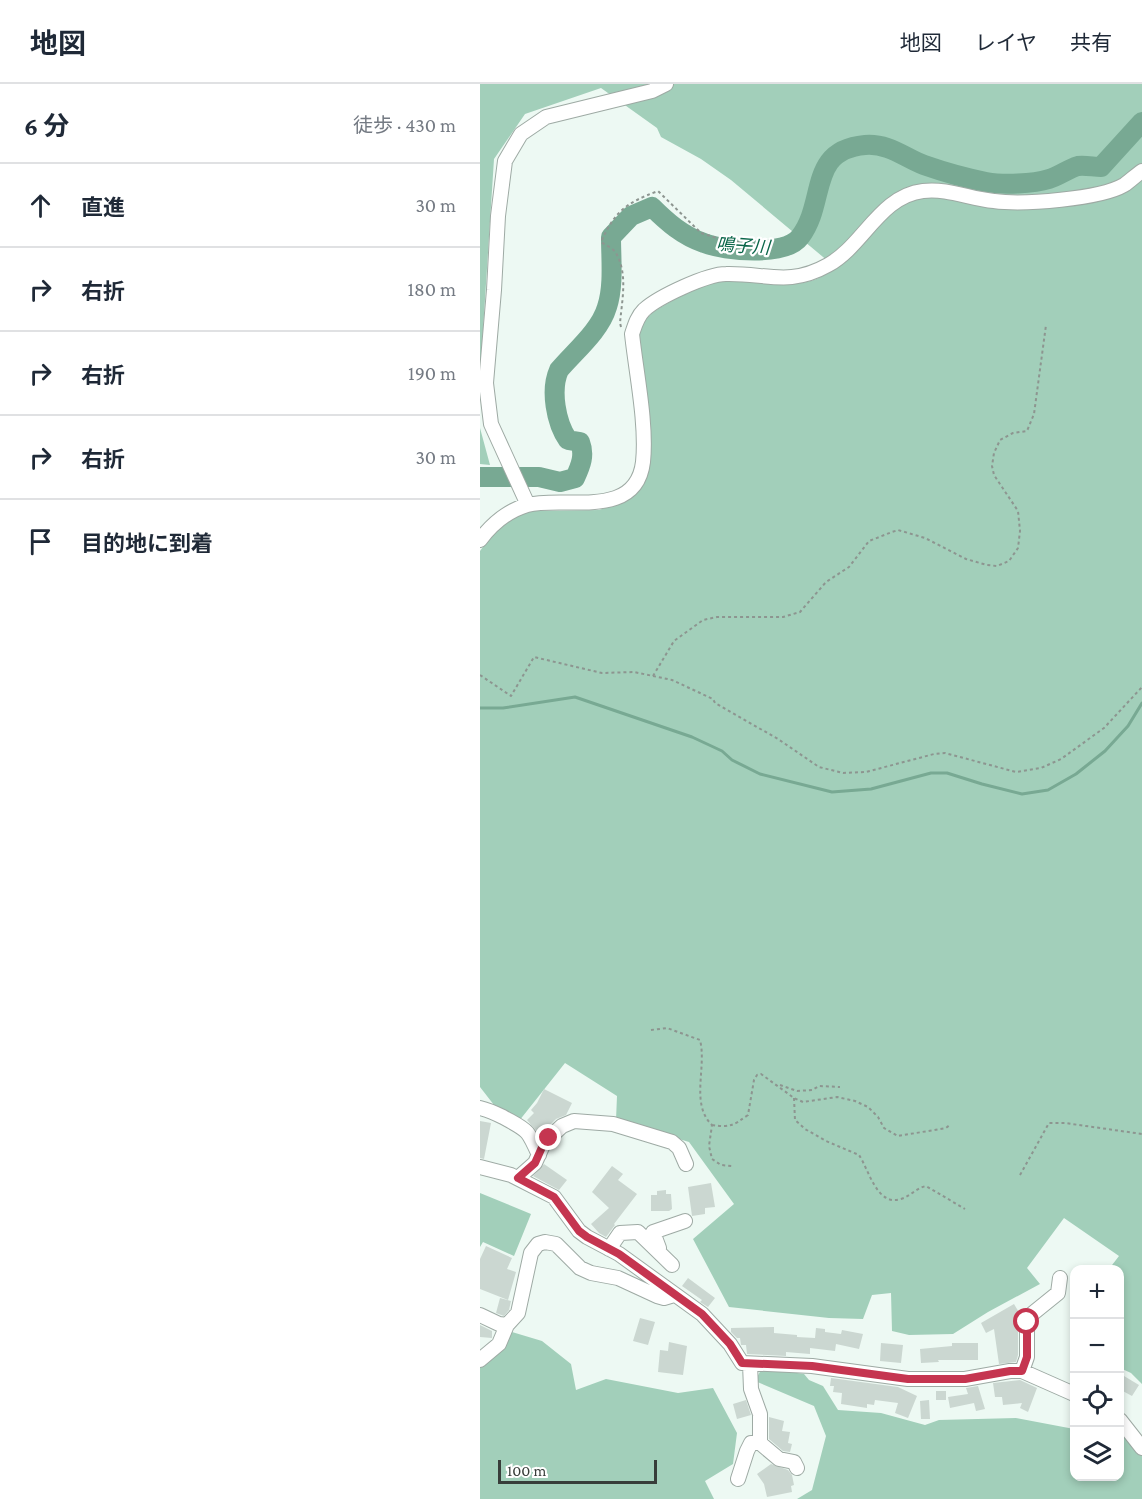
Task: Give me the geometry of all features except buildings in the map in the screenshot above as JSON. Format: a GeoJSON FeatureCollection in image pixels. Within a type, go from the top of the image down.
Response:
{"type":"FeatureCollection","features":[{"type":"Feature","properties":{"kind":"street"},"geometry":{"type":"LineString","coordinates":[[528,505],[491,424],[486,383],[498,216],[505,161],[521,134],[546,117],[652,91],[666,84]]}},
{"type":"Feature","properties":{"kind":"street"},"geometry":{"type":"LineString","coordinates":[[480,540],[505,514],[528,505],[598,503],[628,491],[636,481],[643,464],[643,444],[632,338],[636,320],[645,309],[709,276],[726,274],[789,279],[807,275],[841,258],[887,208],[903,196],[922,191],[948,191],[992,201],[1024,203],[1104,192],[1123,186],[1142,171]]}},
{"type":"Feature","properties":{"kind":"street"},"geometry":{"type":"LineString","coordinates":[[480,1108],[492,1110],[520,1125],[531,1136],[539,1155]]}},
{"type":"Feature","properties":{"kind":"street"},"geometry":{"type":"LineString","coordinates":[[518,1178],[535,1163],[543,1145],[562,1126],[574,1121],[613,1124],[672,1142],[679,1148],[687,1164]]}},
{"type":"Feature","properties":{"kind":"street"},"geometry":{"type":"LineString","coordinates":[[480,1167],[518,1178],[554,1197],[579,1231],[632,1263],[702,1314],[730,1344],[742,1363],[812,1366],[908,1379],[965,1379],[1022,1371],[1070,1392]]}},
{"type":"Feature","properties":{"kind":"street"},"geometry":{"type":"LineString","coordinates":[[658,1250],[660,1246],[653,1232],[685,1221]]}},
{"type":"Feature","properties":{"kind":"street"},"geometry":{"type":"LineString","coordinates":[[609,1249],[620,1233],[638,1232],[672,1265]]}},
{"type":"Feature","properties":{"kind":"street"},"geometry":{"type":"LineString","coordinates":[[480,1360],[499,1344],[507,1325],[518,1313],[531,1253],[538,1244],[545,1242],[556,1244],[580,1268],[591,1273],[618,1278],[664,1298],[674,1295]]}},
{"type":"Feature","properties":{"kind":"street"},"geometry":{"type":"LineString","coordinates":[[1022,1371],[1027,1357],[1027,1322],[1032,1314],[1058,1293],[1060,1278]]}},
{"type":"Feature","properties":{"kind":"street"},"geometry":{"type":"LineString","coordinates":[[480,1315],[499,1324],[507,1325]]}},
{"type":"Feature","properties":{"kind":"street"},"geometry":{"type":"LineString","coordinates":[[750,1364],[751,1389],[760,1414],[760,1443]]}},
{"type":"Feature","properties":{"kind":"street"},"geometry":{"type":"LineString","coordinates":[[1124,1426],[1142,1448]]}},
{"type":"Feature","properties":{"kind":"street"},"geometry":{"type":"LineString","coordinates":[[738,1479],[752,1443],[760,1443],[779,1459],[794,1462],[797,1468]]}},
{"type":"Feature","properties":{"kind":"path"},"geometry":{"type":"LineString","coordinates":[[632,338],[625,336],[620,323],[624,293],[615,251],[601,242],[610,221],[626,206],[658,191],[701,233],[723,240],[761,245]]}},
{"type":"Feature","properties":{"kind":"path"},"geometry":{"type":"LineString","coordinates":[[653,676],[674,640],[703,620],[717,617],[783,617],[800,612],[826,582],[849,567],[868,541],[892,532],[898,531],[925,538],[966,559],[987,565],[997,566],[1010,561],[1018,548],[1020,531],[1018,511],[994,475],[992,466],[994,453],[1000,440],[1013,433],[1027,430],[1034,414],[1046,325]]}},
{"type":"Feature","properties":{"kind":"path"},"geometry":{"type":"LineString","coordinates":[[480,675],[511,696],[534,657],[602,673],[634,672],[672,680],[713,699],[715,703],[778,739],[819,767],[843,774],[866,772],[945,753],[1016,772],[1041,768],[1061,759],[1104,728],[1142,687]]}},
{"type":"Feature","properties":{"kind":"path"},"geometry":{"type":"LineString","coordinates":[[651,1030],[667,1028],[700,1040],[703,1116],[712,1125],[734,1125],[748,1115],[754,1080],[757,1075],[761,1074],[803,1102],[837,1097],[855,1101],[868,1107],[878,1117],[884,1128],[898,1136],[946,1128],[951,1124]]}},
{"type":"Feature","properties":{"kind":"path"},"geometry":{"type":"LineString","coordinates":[[774,1082],[797,1091],[812,1090],[819,1086],[840,1086]]}},
{"type":"Feature","properties":{"kind":"path"},"geometry":{"type":"LineString","coordinates":[[794,1098],[795,1120],[805,1129],[826,1141],[859,1155],[883,1196],[891,1200],[900,1200],[926,1186],[964,1209]]}},
{"type":"Feature","properties":{"kind":"path"},"geometry":{"type":"LineString","coordinates":[[1020,1175],[1048,1123],[1065,1123],[1142,1134]]}},
{"type":"Feature","properties":{"kind":"path"},"geometry":{"type":"LineString","coordinates":[[712,1125],[709,1146],[712,1159],[721,1165],[732,1167]]}},
{"type":"Feature","properties":{"kind":"green space"},"geometry":{"type":"Polygon","coordinates":[[[480,84],[1142,84],[1142,1384],[1131,1373],[1124,1370],[1124,1265],[1112,1265],[1119,1256],[1064,1218],[1027,1268],[1040,1284],[953,1334],[909,1335],[892,1331],[891,1293],[872,1295],[863,1319],[829,1318],[729,1307],[693,1239],[734,1204],[689,1142],[616,1120],[617,1096],[565,1063],[519,1121],[494,1105],[480,1087],[480,551],[491,536],[508,520],[530,511],[599,510],[617,504],[642,484],[649,465],[650,443],[638,335],[646,319],[653,312],[688,292],[717,281],[796,284],[823,276],[835,267],[731,180],[701,159],[661,137],[657,128],[601,88],[525,114],[494,159],[480,377],[480,84]]]}},
{"type":"Feature","properties":{"kind":"green space"},"geometry":{"type":"Polygon","coordinates":[[[480,428],[490,465],[480,464],[480,428]]]}},
{"type":"Feature","properties":{"kind":"green space"},"geometry":{"type":"Polygon","coordinates":[[[480,1193],[531,1214],[514,1256],[483,1242],[480,1247],[480,1193]]]}},
{"type":"Feature","properties":{"kind":"green space"},"geometry":{"type":"Polygon","coordinates":[[[512,1332],[542,1341],[571,1364],[576,1390],[606,1379],[678,1393],[713,1388],[737,1433],[733,1464],[705,1481],[714,1499],[480,1499],[480,1366],[503,1350],[512,1332]]]}},
{"type":"Feature","properties":{"kind":"green space"},"geometry":{"type":"Polygon","coordinates":[[[762,1368],[804,1374],[809,1380],[823,1386],[838,1410],[881,1413],[925,1425],[939,1420],[1016,1418],[1070,1428],[1070,1481],[1124,1481],[1124,1434],[1142,1456],[1142,1499],[797,1499],[812,1490],[826,1436],[814,1406],[755,1381],[762,1368]]]}},
{"type":"Feature","properties":{"kind":"waterway","name":"鳴子川"},"geometry":{"type":"LineString","coordinates":[[480,477],[539,477],[560,482],[575,478],[582,460],[582,451],[580,442],[568,440],[560,425],[555,396],[556,378],[559,370],[604,316],[611,290],[611,237],[631,216],[652,207],[676,228],[704,243],[740,250],[782,248],[800,237],[808,223],[826,167],[834,157],[847,149],[865,145],[882,146],[924,165],[962,177],[993,183],[1027,183],[1049,179],[1078,166],[1101,167],[1142,122]]}},
{"type":"Feature","properties":{"kind":"waterway"},"geometry":{"type":"LineString","coordinates":[[480,708],[503,708],[575,697],[692,737],[722,751],[732,760],[760,774],[832,792],[871,789],[931,773],[947,773],[1022,794],[1048,790],[1076,774],[1105,751],[1128,726],[1142,703]]}},
{"type":"Feature","properties":{"kind":"route"},"geometry":{"type":"LineString","coordinates":[[549,1138],[543,1145],[535,1163],[518,1178],[554,1197],[579,1231],[587,1237],[619,1254],[702,1314],[730,1344],[742,1363],[812,1366],[908,1379],[965,1379],[1022,1371],[1027,1357],[1027,1322]]}}]}
